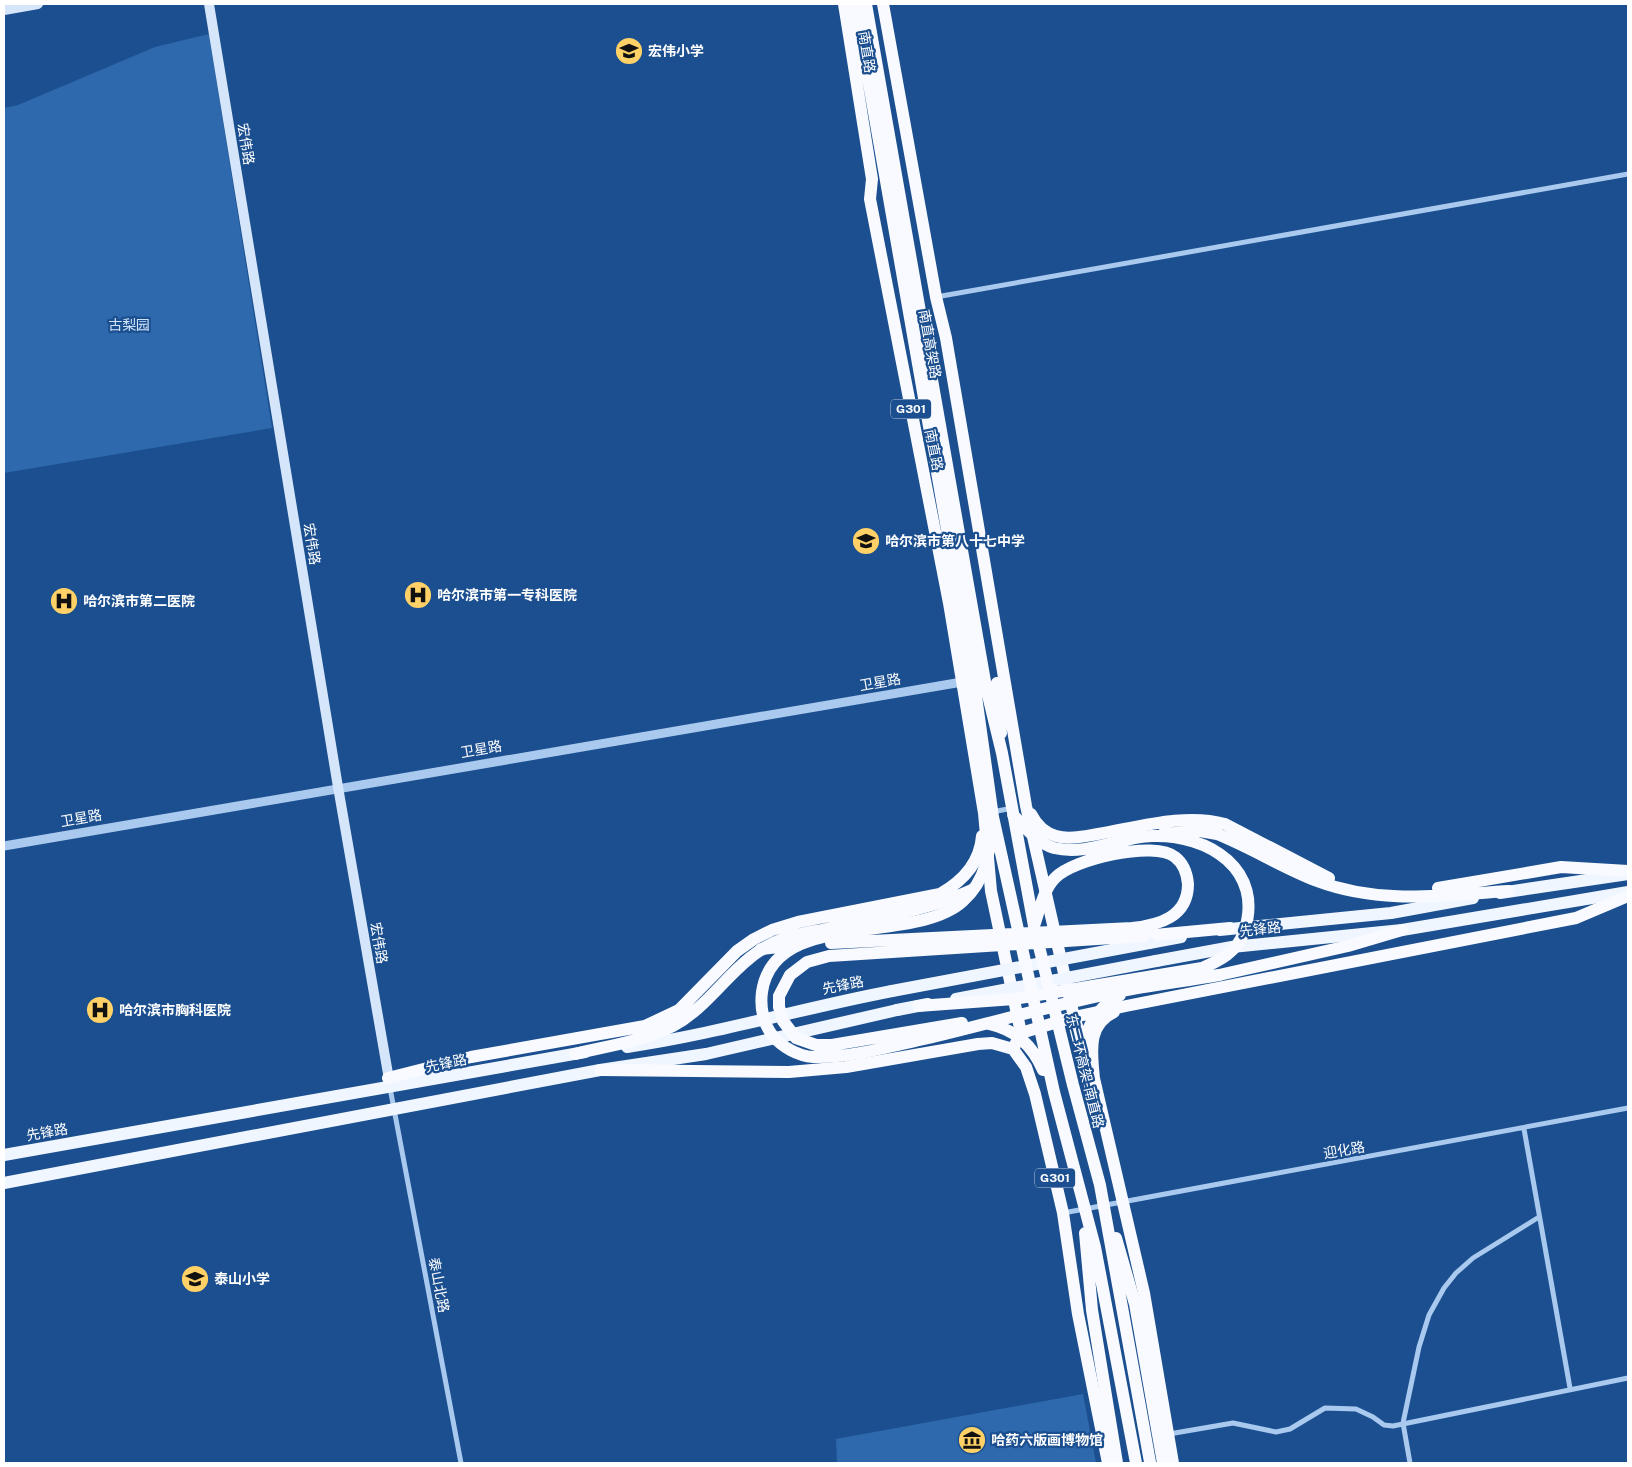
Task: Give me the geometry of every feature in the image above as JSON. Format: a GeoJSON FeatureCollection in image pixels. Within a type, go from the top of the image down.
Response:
{"type":"FeatureCollection","features":[{"type":"Feature","properties":{"kind":"highway","name":"南直路"},"geometry":{"type":"LineString","coordinates":[[844,4],[872,179],[870,199],[989,815]]}},
{"type":"Feature","properties":{"kind":"highway","name":"南直高架路"},"geometry":{"type":"LineString","coordinates":[[855,4],[981,688]]}},
{"type":"Feature","properties":{"kind":"highway","name":"南直高架路"},"geometry":{"type":"LineString","coordinates":[[866,4],[981,688]]}},
{"type":"Feature","properties":{"kind":"highway","name":"南直路"},"geometry":{"type":"LineString","coordinates":[[883,4],[936,297],[946,338],[1026,806],[1074,1017],[1093,1085]]}},
{"type":"Feature","properties":{"kind":"highway"},"geometry":{"type":"LineString","coordinates":[[870,199],[880,215],[972,724],[984,760]]}},
{"type":"Feature","properties":{"kind":"highway"},"geometry":{"type":"LineString","coordinates":[[946,338],[943,366],[998,684],[1002,753]]}},
{"type":"Feature","properties":{"kind":"highway"},"geometry":{"type":"LineString","coordinates":[[981,688],[990,850],[986,867],[972,890],[951,910],[936,916],[807,942],[780,956],[770,967],[764,980],[761,996],[762,1011],[773,1036],[794,1052],[808,1057],[842,1056],[922,1040],[1130,990],[1219,976],[1348,946],[1402,930]]}},
{"type":"Feature","properties":{"kind":"highway","name":"东二环高架-南直路"},"geometry":{"type":"LineString","coordinates":[[981,688],[1002,753],[1034,926],[1100,1185],[1150,1463]]}},
{"type":"Feature","properties":{"kind":"highway"},"geometry":{"type":"LineString","coordinates":[[1026,806],[1035,822],[1056,836],[1073,838],[1169,822],[1209,820],[1225,824],[1358,892]]}},
{"type":"Feature","properties":{"kind":"highway"},"geometry":{"type":"LineString","coordinates":[[1012,814],[1043,843],[1063,849],[1080,849],[1184,831],[1217,834],[1241,843],[1300,874],[1358,892],[1386,897],[1509,891]]}},
{"type":"Feature","properties":{"kind":"highway"},"geometry":{"type":"LineString","coordinates":[[600,1070],[789,1072],[846,1067],[978,1044],[992,1043],[1013,1049],[1021,1033],[990,890],[989,815]]}},
{"type":"Feature","properties":{"kind":"highway"},"geometry":{"type":"LineString","coordinates":[[389,1083],[472,1057],[645,1026],[658,1021],[687,1003],[737,951],[754,939],[772,930],[798,922],[940,894],[956,885],[970,871],[976,859],[989,815]]}},
{"type":"Feature","properties":{"kind":"highway"},"geometry":{"type":"LineString","coordinates":[[989,815],[1054,1092],[1095,1247],[1136,1463]]}},
{"type":"Feature","properties":{"kind":"highway"},"geometry":{"type":"LineString","coordinates":[[918,1006],[1014,999],[1202,968],[1220,960],[1235,948],[1243,936],[1249,917],[1250,906],[1244,881],[1236,867],[1215,850],[1185,840],[1152,836]]}},
{"type":"Feature","properties":{"kind":"highway"},"geometry":{"type":"LineString","coordinates":[[761,949],[783,946],[1132,928],[1156,924],[1170,918],[1182,906],[1188,890],[1186,873],[1174,856],[1159,850],[1080,862],[1054,878],[1042,899],[1034,926]]}},
{"type":"Feature","properties":{"kind":"highway"},"geometry":{"type":"LineString","coordinates":[[1386,897],[1561,867],[1628,872]]}},
{"type":"Feature","properties":{"kind":"highway"},"geometry":{"type":"LineString","coordinates":[[575,1054],[640,1038],[674,1025],[761,949],[786,938],[928,907],[972,890]]}},
{"type":"Feature","properties":{"kind":"highway"},"geometry":{"type":"LineString","coordinates":[[1021,1033],[1074,1017],[1126,1006],[1576,918],[1628,896]]}},
{"type":"Feature","properties":{"kind":"highway"},"geometry":{"type":"LineString","coordinates":[[1054,1092],[1036,1053],[1008,1030],[982,1022],[954,1023],[832,1045],[805,1042],[796,1038],[783,1021],[779,996],[782,986],[790,975],[807,962],[829,956],[1147,940],[1230,928]]}},
{"type":"Feature","properties":{"kind":"highway"},"geometry":{"type":"LineString","coordinates":[[1130,990],[1101,1008],[1088,1028],[1084,1053],[1093,1085],[1105,1148],[1121,1196],[1144,1293],[1173,1463]]}},
{"type":"Feature","properties":{"kind":"highway"},"geometry":{"type":"LineString","coordinates":[[1093,1085],[1091,1048],[1097,1025],[1104,1016],[1126,1006]]}},
{"type":"Feature","properties":{"kind":"highway","name":"G301"},"geometry":{"type":"LineString","coordinates":[[1013,1049],[1026,1067],[1035,1094],[1063,1213],[1078,1314],[1108,1463]]}},
{"type":"Feature","properties":{"kind":"highway"},"geometry":{"type":"LineString","coordinates":[[1100,1185],[1135,1304],[1162,1463]]}},
{"type":"Feature","properties":{"kind":"highway"},"geometry":{"type":"LineString","coordinates":[[1082,1193],[1092,1310],[1117,1463]]}},
{"type":"Feature","properties":{"kind":"main road"},"geometry":{"type":"LineString","coordinates":[[4,10],[38,4]]}},
{"type":"Feature","properties":{"kind":"main road","name":"宏伟路"},"geometry":{"type":"LineString","coordinates":[[209,4],[338,787],[389,1083]]}},
{"type":"Feature","properties":{"kind":"main road","name":"先锋路"},"geometry":{"type":"LineString","coordinates":[[1230,928],[1392,913],[1509,891],[1628,872]]}},
{"type":"Feature","properties":{"kind":"main road","name":"先锋路"},"geometry":{"type":"LineString","coordinates":[[4,1183],[600,1070],[706,1054],[896,1010],[1156,960],[1232,947],[1402,930],[1628,892]]}},
{"type":"Feature","properties":{"kind":"main road","name":"先锋路"},"geometry":{"type":"LineString","coordinates":[[4,1155],[389,1083],[672,1040],[806,1008],[1147,940]]}},
{"type":"Feature","properties":{"kind":"street"},"geometry":{"type":"LineString","coordinates":[[936,297],[1628,174]]}},
{"type":"Feature","properties":{"kind":"street","name":"卫星路"},"geometry":{"type":"LineString","coordinates":[[4,846],[338,787],[962,682]]}},
{"type":"Feature","properties":{"kind":"street"},"geometry":{"type":"LineString","coordinates":[[989,815],[1026,806]]}},
{"type":"Feature","properties":{"kind":"street","name":"泰山北路"},"geometry":{"type":"LineString","coordinates":[[389,1083],[462,1463]]}},
{"type":"Feature","properties":{"kind":"street","name":"迎化路"},"geometry":{"type":"LineString","coordinates":[[1063,1213],[1121,1196],[1524,1129],[1628,1108]]}},
{"type":"Feature","properties":{"kind":"street"},"geometry":{"type":"LineString","coordinates":[[1524,1129],[1570,1388]]}},
{"type":"Feature","properties":{"kind":"street"},"geometry":{"type":"LineString","coordinates":[[1410,1463],[1403,1423],[1418,1348],[1429,1315],[1444,1288],[1456,1273],[1473,1258],[1539,1217]]}},
{"type":"Feature","properties":{"kind":"street"},"geometry":{"type":"LineString","coordinates":[[1168,1434],[1233,1423],[1276,1432],[1290,1429],[1325,1408],[1356,1409],[1384,1424],[1393,1426],[1570,1388],[1628,1378]]}},
{"type":"Feature","properties":{"kind":"green space","name":"古梨园"},"geometry":{"type":"Polygon","coordinates":[[[209,34],[272,428],[4,473],[4,108],[18,105],[155,47],[209,34]]]}},
{"type":"Feature","properties":{"kind":"green space"},"geometry":{"type":"Polygon","coordinates":[[[1083,1394],[1096,1463],[837,1463],[836,1439],[1083,1394]]]}},
{"type":"Feature","properties":{"kind":"place","name":"宏伟小学"},"geometry":{"type":"Point","coordinates":[629,51]}},
{"type":"Feature","properties":{"kind":"place","name":"哈尔滨市第八十七中学"},"geometry":{"type":"Point","coordinates":[866,541]}},
{"type":"Feature","properties":{"kind":"place","name":"哈尔滨市第一专科医院"},"geometry":{"type":"Point","coordinates":[418,595]}},
{"type":"Feature","properties":{"kind":"place","name":"哈尔滨市第二医院"},"geometry":{"type":"Point","coordinates":[64,601]}},
{"type":"Feature","properties":{"kind":"place","name":"哈尔滨市胸科医院"},"geometry":{"type":"Point","coordinates":[100,1010]}},
{"type":"Feature","properties":{"kind":"place","name":"泰山小学"},"geometry":{"type":"Point","coordinates":[195,1279]}},
{"type":"Feature","properties":{"kind":"place","name":"哈药六版画博物馆"},"geometry":{"type":"Point","coordinates":[972,1440]}}]}
